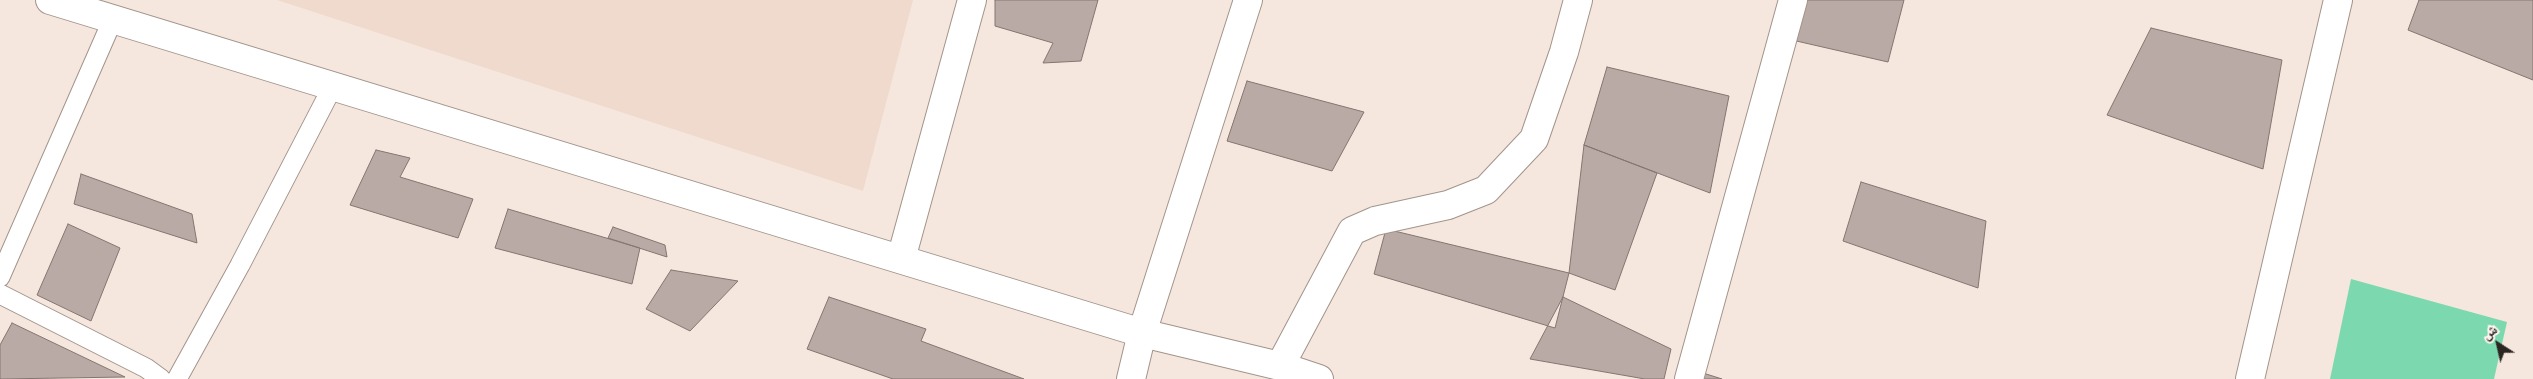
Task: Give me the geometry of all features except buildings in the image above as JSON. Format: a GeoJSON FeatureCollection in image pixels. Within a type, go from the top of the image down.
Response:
{"type":"FeatureCollection","features":[{"type":"Feature","properties":{"kind":"street"},"geometry":{"type":"LineString","coordinates":[[50,0],[1142,334],[1280,366],[1319,379]]}},
{"type":"Feature","properties":{"kind":"street"},"geometry":{"type":"LineString","coordinates":[[901,259],[972,0]]}},
{"type":"Feature","properties":{"kind":"street"},"geometry":{"type":"LineString","coordinates":[[1131,379],[1142,334],[1248,0]]}},
{"type":"Feature","properties":{"kind":"street"},"geometry":{"type":"LineString","coordinates":[[1280,366],[1352,231],[1375,221],[1448,205],[1486,190],[1534,139],[1564,52],[1578,0]]}},
{"type":"Feature","properties":{"kind":"street"},"geometry":{"type":"LineString","coordinates":[[1689,379],[1793,0]]}},
{"type":"Feature","properties":{"kind":"street"},"geometry":{"type":"LineString","coordinates":[[2250,379],[2338,0]]}},
{"type":"Feature","properties":{"kind":"lane"},"geometry":{"type":"LineString","coordinates":[[0,276],[113,19]]}},
{"type":"Feature","properties":{"kind":"lane"},"geometry":{"type":"LineString","coordinates":[[176,379],[240,265],[333,86]]}},
{"type":"Feature","properties":{"kind":"lane"},"geometry":{"type":"LineString","coordinates":[[0,294],[146,368],[161,379]]}},
{"type":"Feature","properties":{"kind":"shaded area"},"geometry":{"type":"Polygon","coordinates":[[[277,0],[913,0],[863,191],[277,0]]]}},
{"type":"Feature","properties":{"kind":"green space"},"geometry":{"type":"Polygon","coordinates":[[[2351,279],[2507,322],[2494,379],[2330,379],[2351,279]]]}}]}
